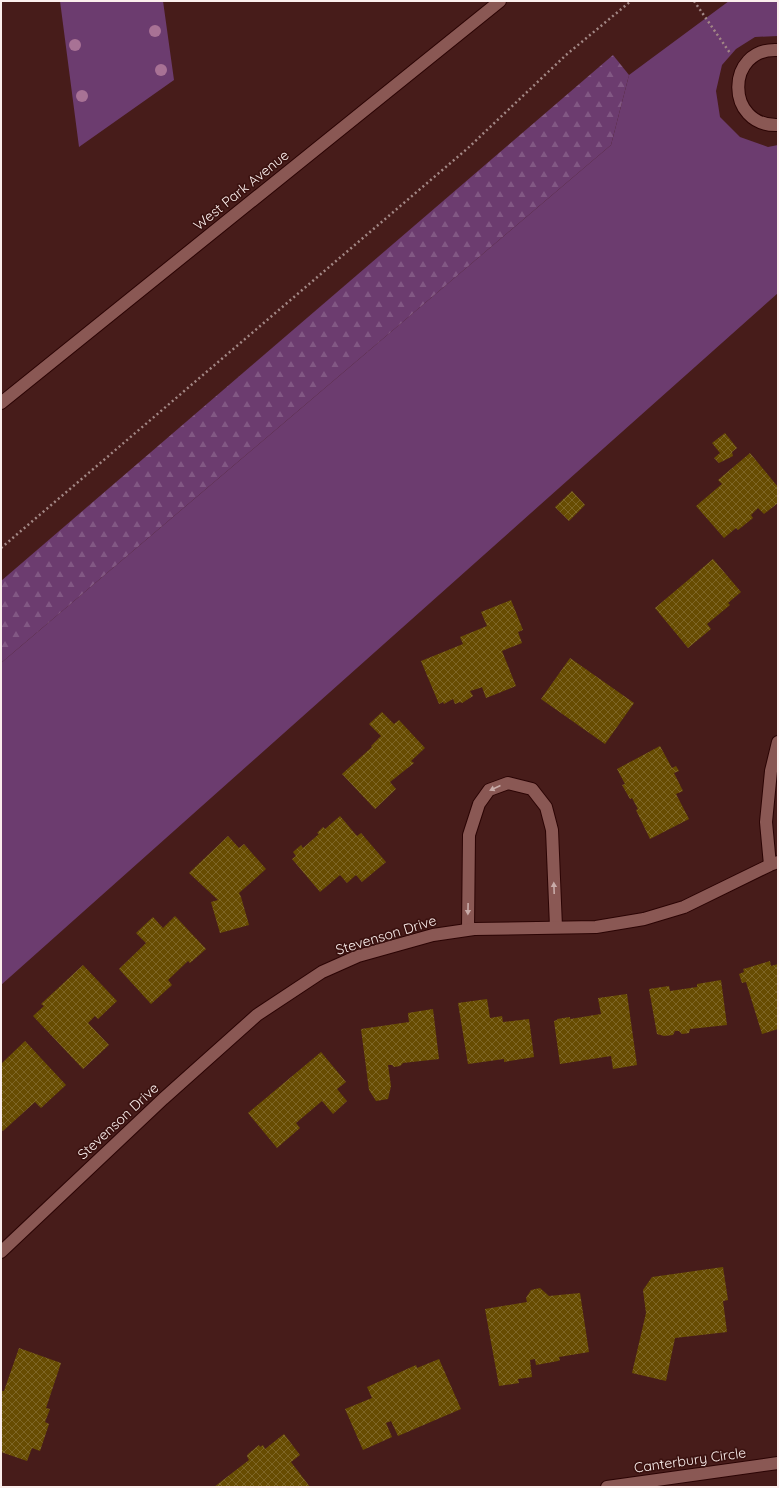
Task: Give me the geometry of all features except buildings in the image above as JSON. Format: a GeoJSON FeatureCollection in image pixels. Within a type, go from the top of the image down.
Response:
{"type":"FeatureCollection","features":[{"type":"Feature","properties":{"kind":"street","name":"West Park Avenue"},"geometry":{"type":"LineString","coordinates":[[1,403],[500,1]]}},
{"type":"Feature","properties":{"kind":"street"},"geometry":{"type":"LineString","coordinates":[[778,50],[771,49],[759,53],[749,60],[742,70],[738,82],[738,95],[743,107],[752,117],[764,124],[778,125]]}},
{"type":"Feature","properties":{"kind":"street"},"geometry":{"type":"LineString","coordinates":[[774,863],[766,822],[771,771],[778,742]]}},
{"type":"Feature","properties":{"kind":"street"},"geometry":{"type":"LineString","coordinates":[[468,929],[469,835],[479,804],[489,790],[508,782],[532,789],[546,808],[552,830],[556,927]]}},
{"type":"Feature","properties":{"kind":"street","name":"Stevenson Drive"},"geometry":{"type":"LineString","coordinates":[[1,1252],[163,1098],[257,1015],[322,972],[358,956],[433,935],[468,929],[596,927],[644,919],[684,907],[774,863]]}},
{"type":"Feature","properties":{"kind":"street","name":"Canterbury Circle"},"geometry":{"type":"LineString","coordinates":[[607,1487],[778,1463]]}},
{"type":"Feature","properties":{"kind":"path"},"geometry":{"type":"LineString","coordinates":[[1,548],[468,148],[566,55],[631,1]]}},
{"type":"Feature","properties":{"kind":"path"},"geometry":{"type":"LineString","coordinates":[[694,1],[725,49],[742,70]]}},
{"type":"Feature","properties":{"kind":"green space"},"geometry":{"type":"Polygon","coordinates":[[[60,1],[163,1],[174,80],[79,147],[60,1]]]}},
{"type":"Feature","properties":{"kind":"green space"},"geometry":{"type":"Polygon","coordinates":[[[729,1],[778,1],[778,36],[755,37],[736,49],[722,65],[716,91],[720,117],[740,137],[768,147],[778,145],[778,293],[1,985],[1,663],[611,145],[629,75],[729,1]]]}},
{"type":"Feature","properties":{"kind":"green space"},"geometry":{"type":"Polygon","coordinates":[[[613,55],[629,75],[611,145],[1,663],[1,581],[613,55]]]}}]}
